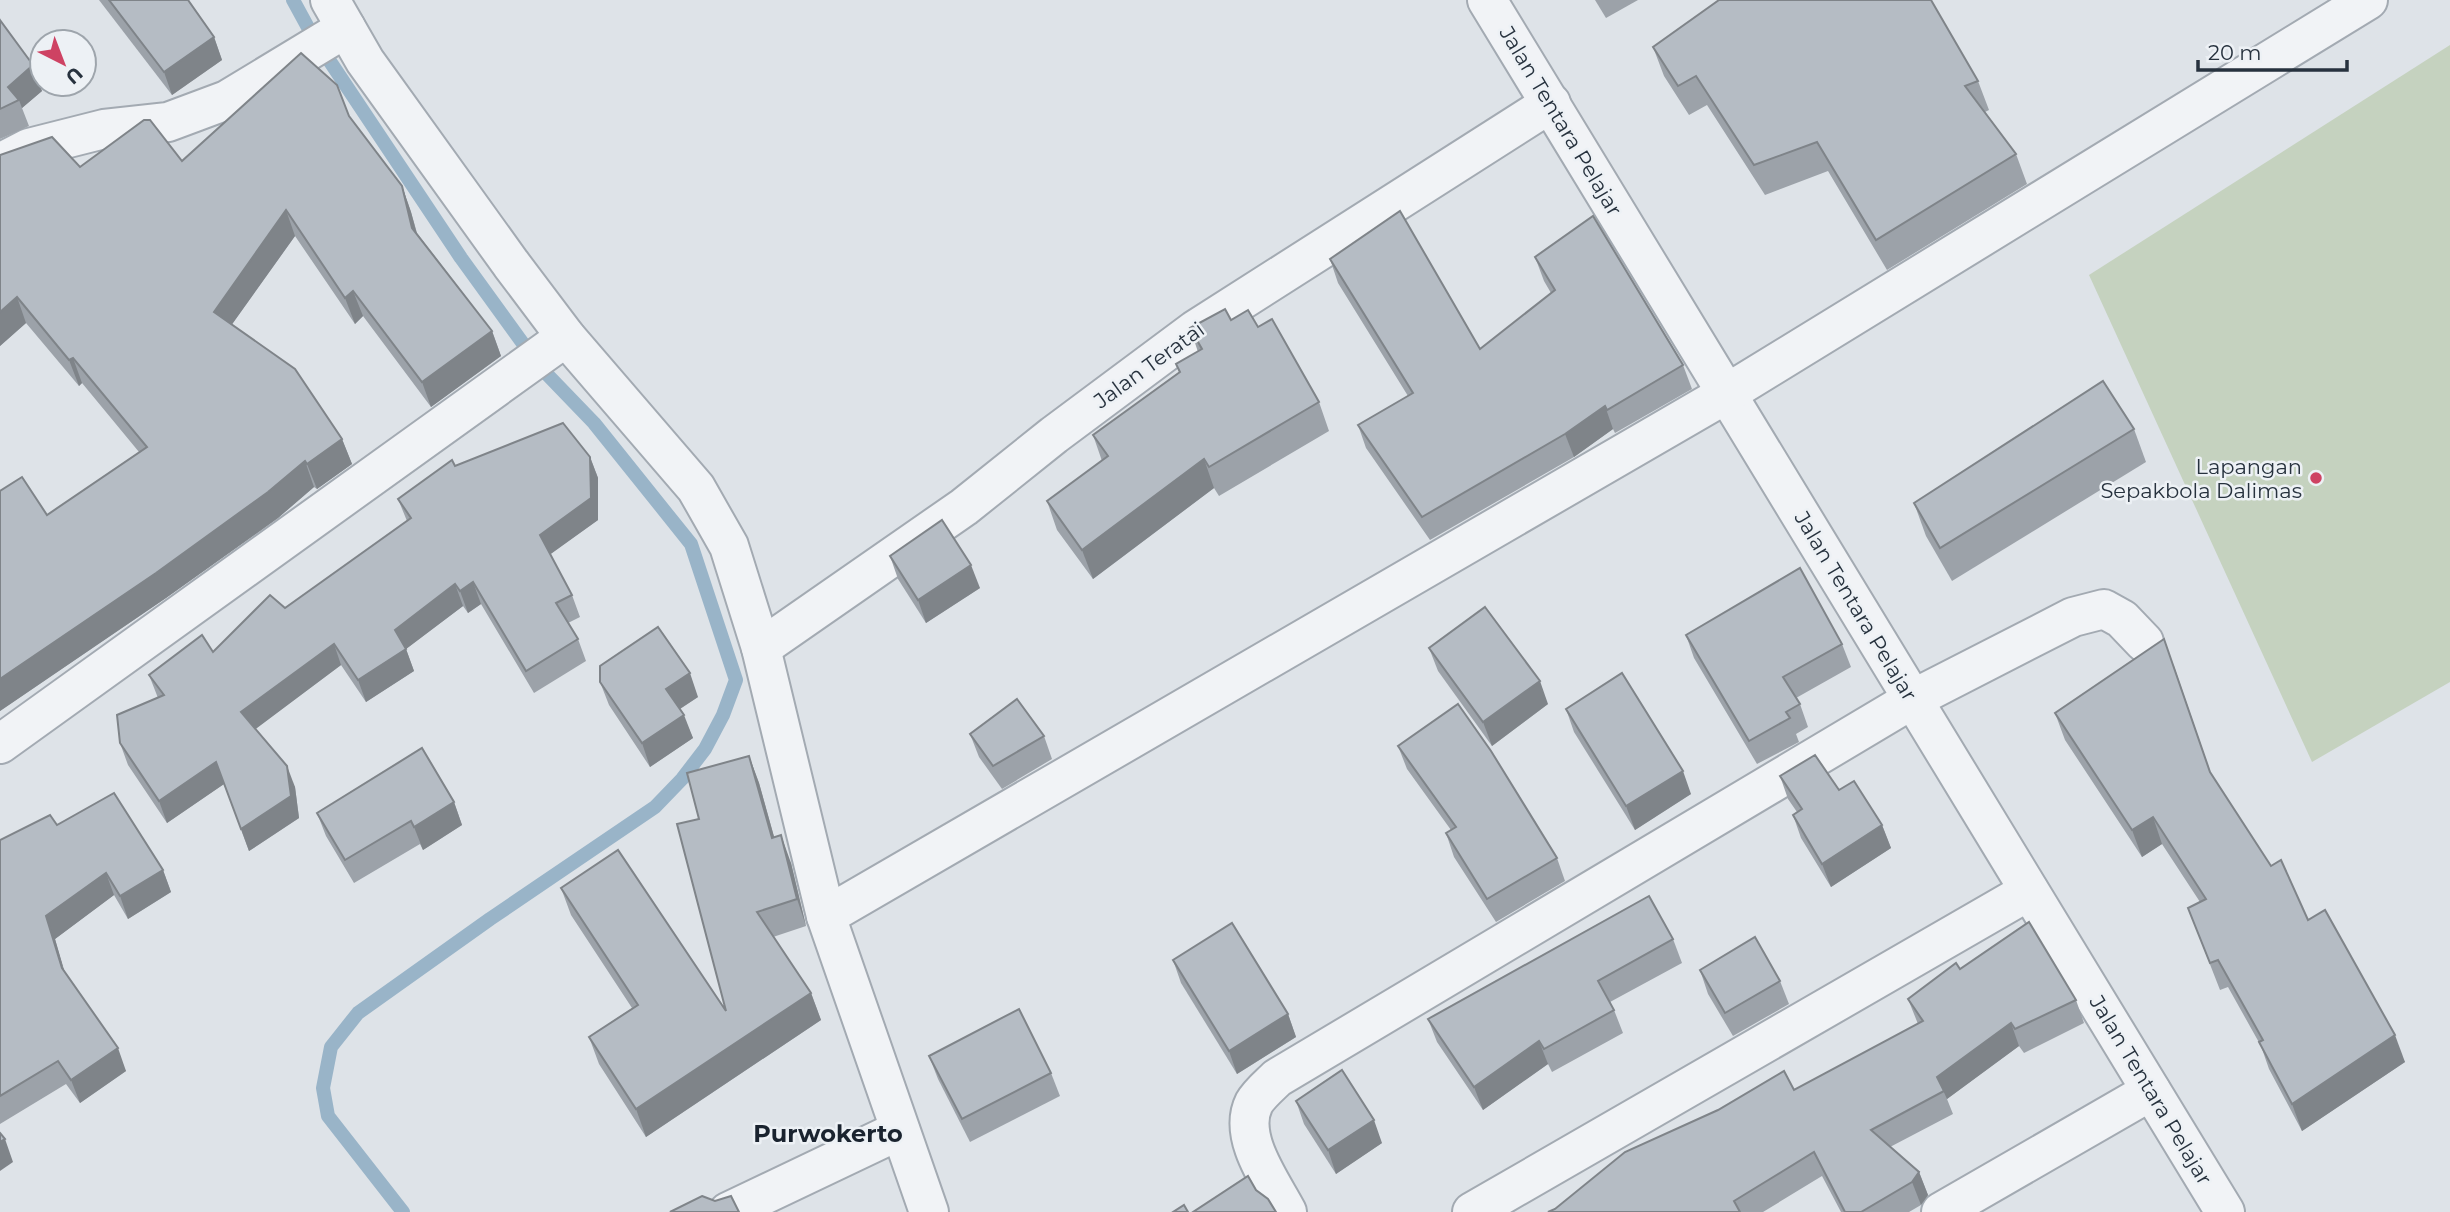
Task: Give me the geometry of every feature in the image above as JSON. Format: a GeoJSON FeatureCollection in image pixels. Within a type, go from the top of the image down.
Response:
{"type":"FeatureCollection","features":[{"type":"Feature","properties":{"kind":"street","name":"Jalan Tentara Pelajar"},"geometry":{"type":"LineString","coordinates":[[1487,0],[2225,1212]]}},
{"type":"Feature","properties":{"kind":"street"},"geometry":{"type":"LineString","coordinates":[[826,916],[1726,394],[2368,0]]}},
{"type":"Feature","properties":{"kind":"street"},"geometry":{"type":"LineString","coordinates":[[0,163],[29,148],[104,129],[168,122],[227,100],[328,29],[365,61],[560,342],[696,488],[729,546],[761,648],[826,916],[929,1212]]}},
{"type":"Feature","properties":{"kind":"street","name":"Jalan Teratai"},"geometry":{"type":"LineString","coordinates":[[761,648],[964,507],[1054,435],[1195,330],[1551,103]]}},
{"type":"Feature","properties":{"kind":"street"},"geometry":{"type":"LineString","coordinates":[[0,744],[560,342]]}},
{"type":"Feature","properties":{"kind":"street"},"geometry":{"type":"LineString","coordinates":[[1287,1212],[1255,1149],[1250,1128],[1254,1102],[1277,1078],[1913,699],[2073,617],[2104,609],[2122,619],[2144,642]]}},
{"type":"Feature","properties":{"kind":"street"},"geometry":{"type":"LineString","coordinates":[[1472,1212],[2029,891]]}},
{"type":"Feature","properties":{"kind":"street"},"geometry":{"type":"LineString","coordinates":[[1941,1212],[2151,1091]]}},
{"type":"Feature","properties":{"kind":"street"},"geometry":{"type":"LineString","coordinates":[[728,1212],[900,1130]]}},
{"type":"Feature","properties":{"kind":"green space","name":"Lapangan Sepakbola Dalimas"},"geometry":{"type":"Polygon","coordinates":[[[2450,45],[2450,682],[2312,762],[2089,275],[2450,45]]]}},
{"type":"Feature","properties":{"kind":"building"},"geometry":{"type":"Polygon","coordinates":[[[109,0],[188,0],[214,37],[164,72],[109,0]]]}},
{"type":"Feature","properties":{"kind":"building"},"geometry":{"type":"Polygon","coordinates":[[[1719,0],[1931,0],[1978,81],[1965,86],[2016,154],[1876,240],[1817,142],[1754,165],[1696,76],[1678,86],[1653,47],[1719,0]]]}},
{"type":"Feature","properties":{"kind":"building"},"geometry":{"type":"Polygon","coordinates":[[[0,20],[28,58],[28,69],[8,87],[19,100],[0,109],[0,20]]]}},
{"type":"Feature","properties":{"kind":"building"},"geometry":{"type":"Polygon","coordinates":[[[301,53],[337,85],[349,116],[402,186],[412,228],[492,331],[422,382],[353,291],[345,298],[286,210],[214,312],[295,369],[342,439],[307,464],[305,461],[268,492],[156,573],[0,679],[0,491],[22,477],[47,515],[147,447],[73,358],[69,360],[17,297],[0,312],[0,155],[52,137],[80,167],[144,120],[150,120],[182,161],[301,53]]]}},
{"type":"Feature","properties":{"kind":"building"},"geometry":{"type":"Polygon","coordinates":[[[1400,211],[1480,349],[1555,290],[1535,257],[1593,216],[1683,365],[1607,410],[1605,406],[1565,434],[1422,517],[1358,425],[1413,393],[1330,259],[1400,211]]]}},
{"type":"Feature","properties":{"kind":"building"},"geometry":{"type":"Polygon","coordinates":[[[1225,309],[1231,320],[1248,310],[1258,327],[1272,319],[1319,402],[1209,467],[1204,459],[1082,550],[1047,501],[1108,456],[1093,435],[1180,372],[1176,364],[1202,349],[1190,328],[1225,309]]]}},
{"type":"Feature","properties":{"kind":"building"},"geometry":{"type":"Polygon","coordinates":[[[2103,381],[2134,429],[1940,548],[1914,503],[2103,381]]]}},
{"type":"Feature","properties":{"kind":"building"},"geometry":{"type":"Polygon","coordinates":[[[563,423],[590,457],[591,498],[540,535],[572,595],[556,603],[578,639],[526,671],[473,582],[460,591],[455,584],[395,630],[406,649],[358,680],[334,644],[241,712],[287,766],[291,796],[241,829],[216,762],[159,801],[120,743],[117,715],[164,695],[149,675],[202,635],[213,652],[270,595],[285,608],[411,518],[398,499],[452,460],[455,466],[563,423]]]}},
{"type":"Feature","properties":{"kind":"building"},"geometry":{"type":"Polygon","coordinates":[[[942,520],[971,565],[918,600],[890,556],[942,520]]]}},
{"type":"Feature","properties":{"kind":"building"},"geometry":{"type":"Polygon","coordinates":[[[1800,568],[1842,644],[1783,677],[1800,704],[1786,712],[1790,718],[1749,741],[1686,635],[1800,568]]]}},
{"type":"Feature","properties":{"kind":"building"},"geometry":{"type":"Polygon","coordinates":[[[1485,607],[1540,681],[1483,722],[1429,648],[1485,607]]]}},
{"type":"Feature","properties":{"kind":"building"},"geometry":{"type":"Polygon","coordinates":[[[658,627],[690,673],[666,689],[684,715],[642,743],[600,682],[600,666],[658,627]]]}},
{"type":"Feature","properties":{"kind":"building"},"geometry":{"type":"Polygon","coordinates":[[[2164,639],[2210,772],[2271,866],[2281,860],[2308,920],[2325,910],[2395,1035],[2292,1104],[2259,1042],[2263,1040],[2218,960],[2210,963],[2188,908],[2206,899],[2153,817],[2132,830],[2055,713],[2164,639]]]}},
{"type":"Feature","properties":{"kind":"building"},"geometry":{"type":"Polygon","coordinates":[[[1622,673],[1683,771],[1626,806],[1566,709],[1622,673]]]}},
{"type":"Feature","properties":{"kind":"building"},"geometry":{"type":"Polygon","coordinates":[[[1017,699],[1044,736],[993,766],[970,734],[1017,699]]]}},
{"type":"Feature","properties":{"kind":"building"},"geometry":{"type":"Polygon","coordinates":[[[1458,704],[1491,751],[1557,858],[1487,899],[1446,833],[1456,827],[1398,746],[1458,704]]]}},
{"type":"Feature","properties":{"kind":"building"},"geometry":{"type":"Polygon","coordinates":[[[422,748],[454,802],[414,827],[411,821],[345,860],[317,813],[422,748]]]}},
{"type":"Feature","properties":{"kind":"building"},"geometry":{"type":"Polygon","coordinates":[[[1815,755],[1839,790],[1854,781],[1882,825],[1822,864],[1793,815],[1802,809],[1780,776],[1815,755]]]}},
{"type":"Feature","properties":{"kind":"building"},"geometry":{"type":"Polygon","coordinates":[[[749,756],[772,838],[781,835],[797,899],[757,912],[811,993],[636,1109],[589,1037],[638,1005],[561,888],[618,850],[726,1011],[677,824],[699,819],[687,773],[749,756]]]}},
{"type":"Feature","properties":{"kind":"building"},"geometry":{"type":"Polygon","coordinates":[[[114,793],[163,870],[120,896],[106,873],[46,916],[62,968],[118,1048],[71,1080],[58,1061],[0,1096],[0,840],[50,815],[57,825],[114,793]]]}},
{"type":"Feature","properties":{"kind":"building"},"geometry":{"type":"Polygon","coordinates":[[[1649,896],[1673,939],[1598,981],[1614,1010],[1544,1049],[1539,1041],[1474,1087],[1428,1019],[1649,896]]]}},
{"type":"Feature","properties":{"kind":"building"},"geometry":{"type":"Polygon","coordinates":[[[2029,922],[2076,1000],[2015,1029],[2011,1023],[1937,1077],[1944,1091],[1871,1130],[1919,1172],[1912,1182],[1861,1212],[1845,1212],[1814,1152],[1734,1201],[1740,1212],[1548,1212],[1625,1152],[1718,1110],[1784,1071],[1794,1090],[1923,1021],[1908,999],[1956,963],[1960,969],[2029,922]]]}},
{"type":"Feature","properties":{"kind":"building"},"geometry":{"type":"Polygon","coordinates":[[[1232,923],[1288,1014],[1229,1051],[1173,960],[1232,923]]]}},
{"type":"Feature","properties":{"kind":"building"},"geometry":{"type":"Polygon","coordinates":[[[1755,937],[1780,981],[1725,1013],[1700,970],[1755,937]]]}},
{"type":"Feature","properties":{"kind":"building"},"geometry":{"type":"Polygon","coordinates":[[[1019,1009],[1051,1073],[962,1119],[929,1056],[1019,1009]]]}},
{"type":"Feature","properties":{"kind":"building"},"geometry":{"type":"Polygon","coordinates":[[[1342,1070],[1374,1120],[1328,1150],[1296,1101],[1342,1070]]]}},
{"type":"Feature","properties":{"kind":"building"},"geometry":{"type":"Polygon","coordinates":[[[1248,1176],[1256,1190],[1268,1199],[1276,1212],[1193,1212],[1248,1176]]]}},
{"type":"Feature","properties":{"kind":"building"},"geometry":{"type":"Polygon","coordinates":[[[702,1196],[715,1201],[731,1196],[739,1212],[670,1212],[702,1196]]]}},
{"type":"Feature","properties":{"kind":"building"},"geometry":{"type":"Polygon","coordinates":[[[1184,1205],[1188,1212],[1173,1212],[1184,1205]]]}},
{"type":"Feature","properties":{"kind":"waterway"},"geometry":{"type":"LineString","coordinates":[[293,0],[311,33],[461,258],[540,367],[594,423],[691,544],[736,680],[723,715],[705,749],[682,779],[655,807],[358,1013],[331,1047],[323,1088],[328,1116],[403,1212]]}},
{"type":"Feature","properties":{"kind":"place","name":"Lapangan Sepakbola Dalimas"},"geometry":{"type":"Point","coordinates":[2316,478]}},
{"type":"Feature","properties":{"kind":"district","name":"Purwokerto"},"geometry":{"type":"Point","coordinates":[828,1133]}}]}
